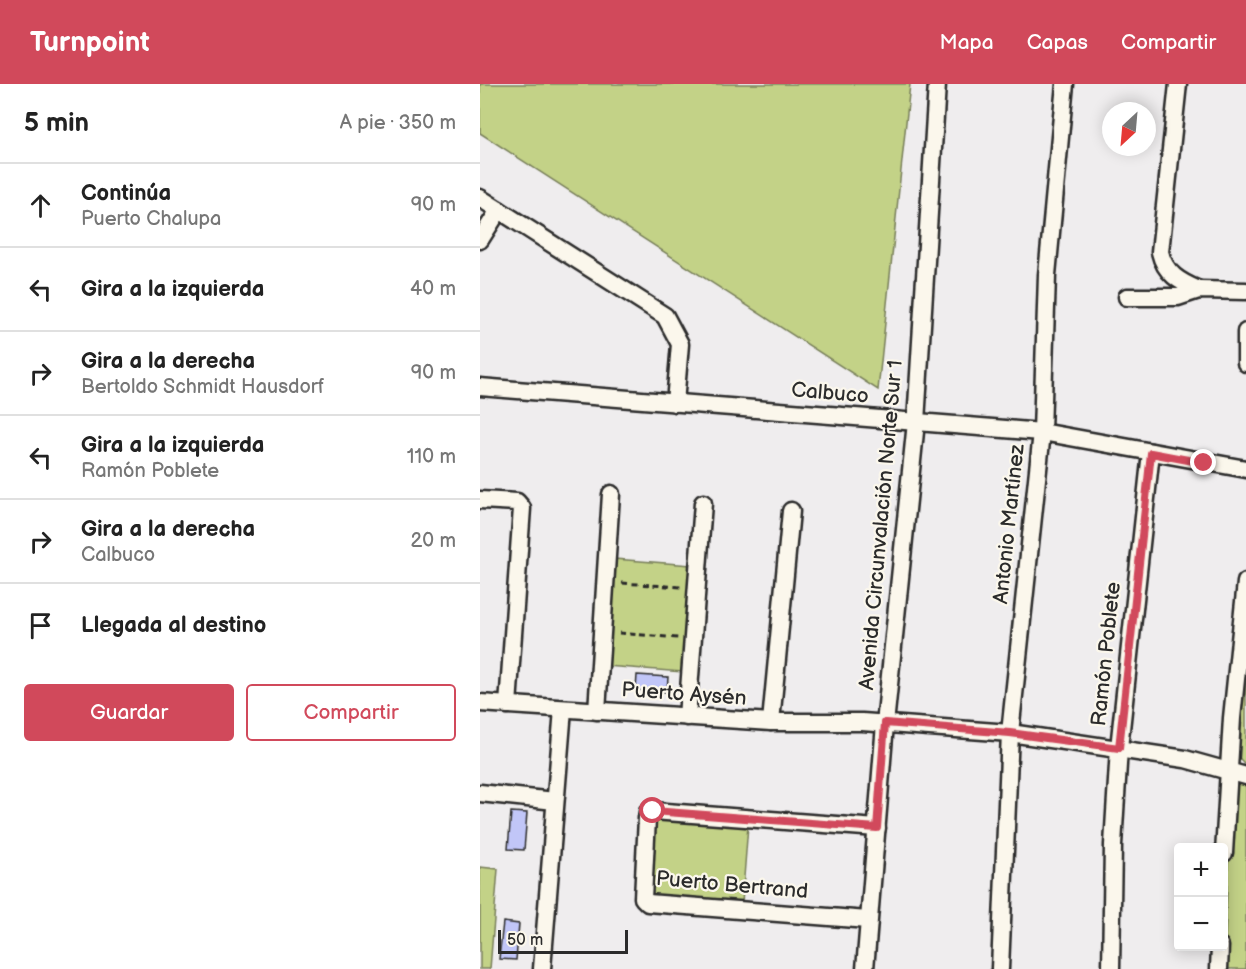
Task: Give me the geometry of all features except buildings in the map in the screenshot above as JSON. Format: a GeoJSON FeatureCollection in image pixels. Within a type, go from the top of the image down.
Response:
{"type":"FeatureCollection","features":[{"type":"Feature","properties":{"kind":"street","name":"Avenida Circunvalación Norte Sur 1"},"geometry":{"type":"LineString","coordinates":[[865,969],[885,723],[916,422],[937,84]]}},
{"type":"Feature","properties":{"kind":"street","name":"Antonio Martínez"},"geometry":{"type":"LineString","coordinates":[[1000,969],[1010,733],[1042,432],[1047,275],[1065,84]]}},
{"type":"Feature","properties":{"kind":"street"},"geometry":{"type":"LineString","coordinates":[[1178,84],[1160,252],[1162,260],[1172,275],[1199,290]]}},
{"type":"Feature","properties":{"kind":"street"},"geometry":{"type":"LineString","coordinates":[[480,198],[665,316],[680,344],[675,403]]}},
{"type":"Feature","properties":{"kind":"street"},"geometry":{"type":"LineString","coordinates":[[480,240],[499,210]]}},
{"type":"Feature","properties":{"kind":"street"},"geometry":{"type":"LineString","coordinates":[[1127,297],[1178,297],[1199,290],[1246,291]]}},
{"type":"Feature","properties":{"kind":"street"},"geometry":{"type":"LineString","coordinates":[[1246,332],[1246,363]]}},
{"type":"Feature","properties":{"kind":"street","name":"Calbuco"},"geometry":{"type":"LineString","coordinates":[[480,387],[1042,432],[1246,469]]}},
{"type":"Feature","properties":{"kind":"street","name":"Ramón Poblete"},"geometry":{"type":"LineString","coordinates":[[1111,969],[1113,845],[1119,748],[1151,453]]}},
{"type":"Feature","properties":{"kind":"street"},"geometry":{"type":"LineString","coordinates":[[597,711],[611,494]]}},
{"type":"Feature","properties":{"kind":"street"},"geometry":{"type":"LineString","coordinates":[[480,500],[517,502],[522,508],[508,705]]}},
{"type":"Feature","properties":{"kind":"street"},"geometry":{"type":"LineString","coordinates":[[687,717],[703,503]]}},
{"type":"Feature","properties":{"kind":"street"},"geometry":{"type":"LineString","coordinates":[[771,722],[791,511]]}},
{"type":"Feature","properties":{"kind":"street"},"geometry":{"type":"LineString","coordinates":[[1224,843],[1228,771],[1246,582]]}},
{"type":"Feature","properties":{"kind":"street","name":"Puerto Aysén"},"geometry":{"type":"LineString","coordinates":[[480,703],[771,722],[885,723],[1010,733],[1185,759],[1246,776]]}},
{"type":"Feature","properties":{"kind":"street"},"geometry":{"type":"LineString","coordinates":[[542,969],[563,709]]}},
{"type":"Feature","properties":{"kind":"street"},"geometry":{"type":"LineString","coordinates":[[480,793],[555,801]]}},
{"type":"Feature","properties":{"kind":"street","name":"Puerto Bertrand"},"geometry":{"type":"LineString","coordinates":[[868,920],[648,903],[643,898],[648,812],[877,828]]}},
{"type":"Feature","properties":{"kind":"street"},"geometry":{"type":"LineString","coordinates":[[1219,969],[1220,951]]}},
{"type":"Feature","properties":{"kind":"path"},"geometry":{"type":"LineString","coordinates":[[605,581],[696,588]]}},
{"type":"Feature","properties":{"kind":"path"},"geometry":{"type":"LineString","coordinates":[[602,632],[693,639]]}},
{"type":"Feature","properties":{"kind":"green space"},"geometry":{"type":"Polygon","coordinates":[[[480,84],[910,84],[878,390],[480,133],[480,84]]]}},
{"type":"Feature","properties":{"kind":"green space"},"geometry":{"type":"Polygon","coordinates":[[[614,559],[691,565],[683,672],[606,666],[614,559]]]}},
{"type":"Feature","properties":{"kind":"green space"},"geometry":{"type":"Polygon","coordinates":[[[1246,633],[1246,765],[1236,755],[1246,633]]]}},
{"type":"Feature","properties":{"kind":"green space"},"geometry":{"type":"Polygon","coordinates":[[[1235,785],[1246,785],[1246,969],[1224,969],[1225,951],[1228,951],[1230,809],[1235,785]]]}},
{"type":"Feature","properties":{"kind":"green space"},"geometry":{"type":"Polygon","coordinates":[[[654,819],[748,825],[742,903],[649,895],[654,819]]]}},
{"type":"Feature","properties":{"kind":"green space"},"geometry":{"type":"Polygon","coordinates":[[[480,867],[498,869],[490,969],[480,969],[480,867]]]}},
{"type":"Feature","properties":{"kind":"route"},"geometry":{"type":"LineString","coordinates":[[653,811],[877,828],[885,723],[1010,733],[1119,748],[1151,453],[1204,463]]}}]}
